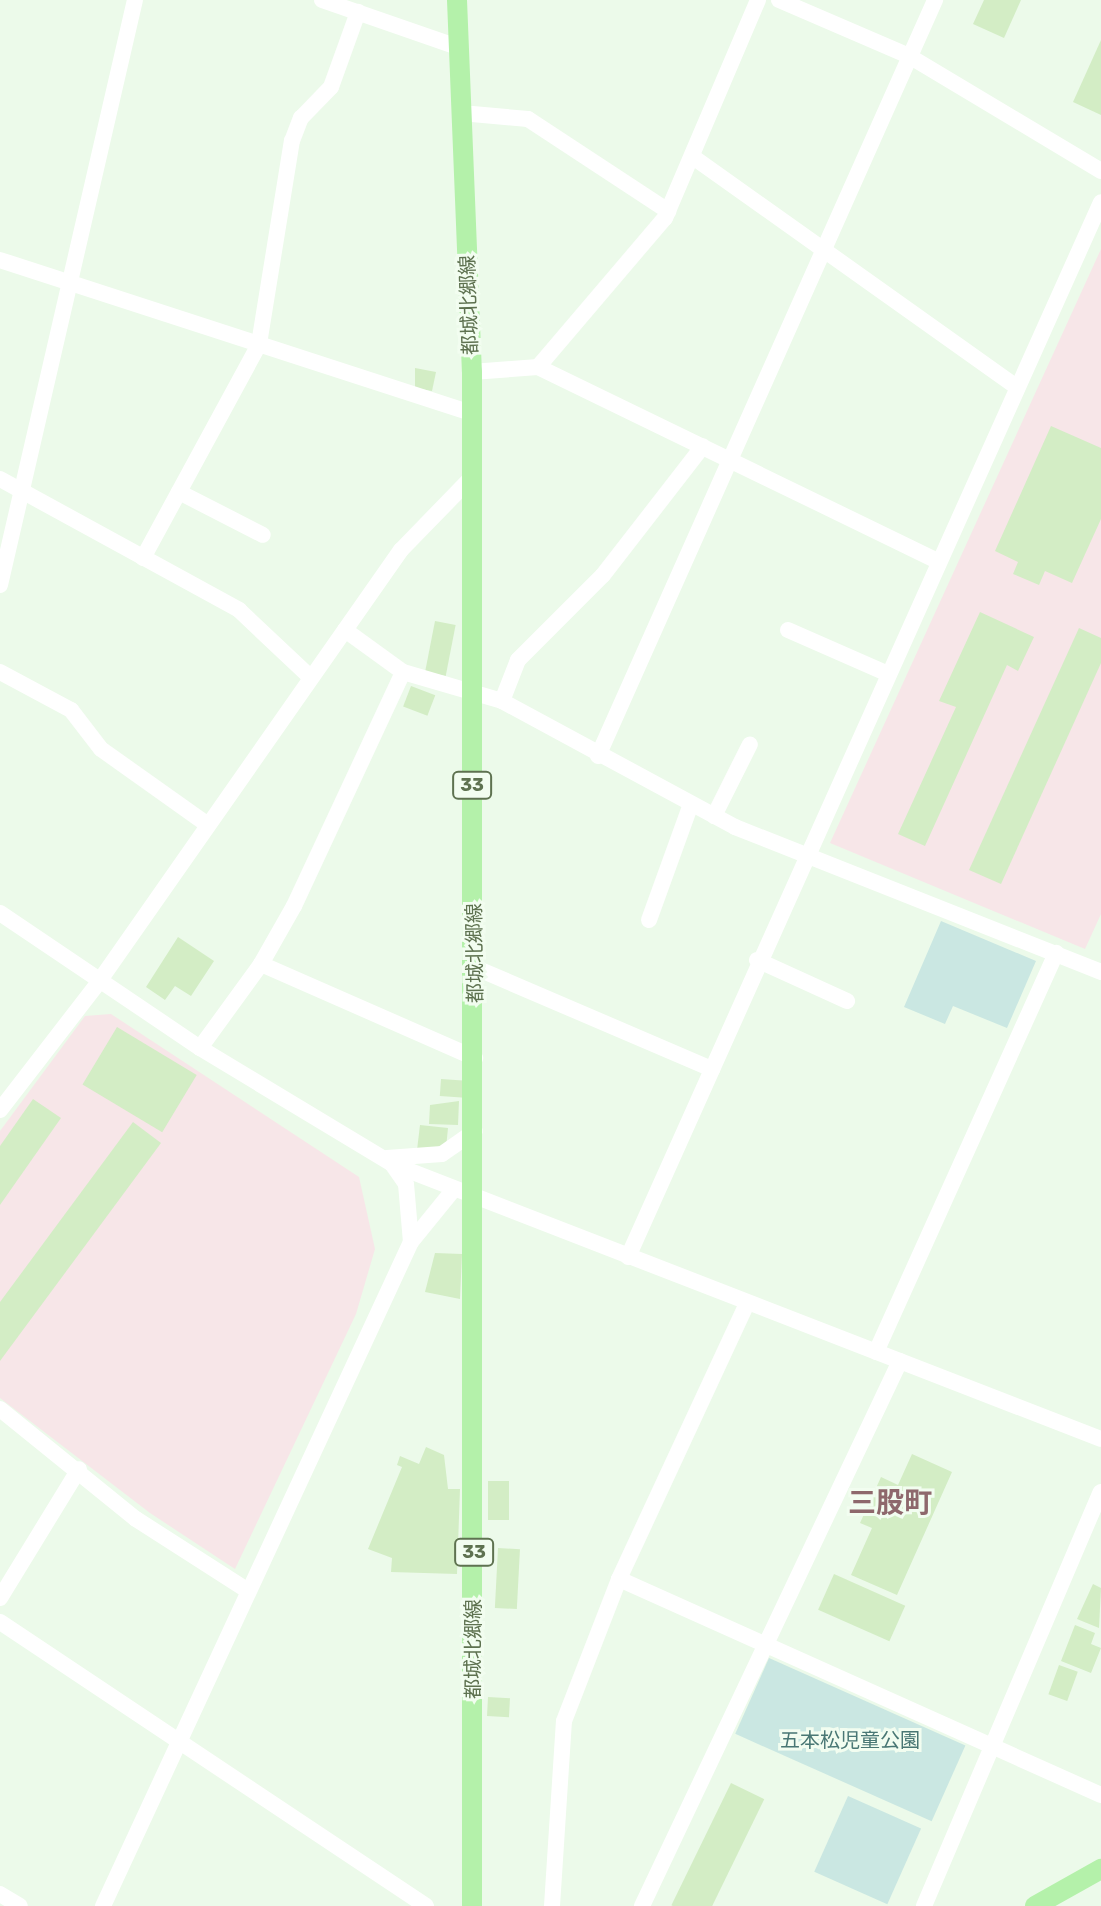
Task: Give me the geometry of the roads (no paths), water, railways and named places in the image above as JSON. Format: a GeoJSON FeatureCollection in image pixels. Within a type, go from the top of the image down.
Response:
{"type":"FeatureCollection","features":[{"type":"Feature","properties":{"kind":"main road","name":"都城北郷線"},"geometry":{"type":"LineString","coordinates":[[457,0],[472,372],[470,687],[476,968],[472,1906]]}},
{"type":"Feature","properties":{"kind":"main road"},"geometry":{"type":"LineString","coordinates":[[1037,1905],[1101,1869]]}},
{"type":"Feature","properties":{"kind":"street"},"geometry":{"type":"LineString","coordinates":[[0,585],[19,488],[135,0]]}},
{"type":"Feature","properties":{"kind":"street"},"geometry":{"type":"LineString","coordinates":[[322,0],[458,47]]}},
{"type":"Feature","properties":{"kind":"street"},"geometry":{"type":"LineString","coordinates":[[538,367],[668,211],[758,0]]}},
{"type":"Feature","properties":{"kind":"street"},"geometry":{"type":"LineString","coordinates":[[779,0],[909,56],[1101,171]]}},
{"type":"Feature","properties":{"kind":"street"},"geometry":{"type":"LineString","coordinates":[[598,756],[935,0]]}},
{"type":"Feature","properties":{"kind":"street"},"geometry":{"type":"LineString","coordinates":[[143,558],[259,344],[292,141],[301,118],[331,87],[358,12]]}},
{"type":"Feature","properties":{"kind":"street"},"geometry":{"type":"LineString","coordinates":[[461,113],[528,119],[668,211]]}},
{"type":"Feature","properties":{"kind":"street"},"geometry":{"type":"LineString","coordinates":[[693,157],[824,253],[1017,387]]}},
{"type":"Feature","properties":{"kind":"street"},"geometry":{"type":"LineString","coordinates":[[628,1257],[804,854],[1101,202]]}},
{"type":"Feature","properties":{"kind":"street"},"geometry":{"type":"LineString","coordinates":[[0,260],[67,285],[471,413]]}},
{"type":"Feature","properties":{"kind":"street"},"geometry":{"type":"LineString","coordinates":[[472,372],[538,367],[937,561]]}},
{"type":"Feature","properties":{"kind":"street"},"geometry":{"type":"LineString","coordinates":[[502,701],[518,660],[603,575],[703,446]]}},
{"type":"Feature","properties":{"kind":"street"},"geometry":{"type":"LineString","coordinates":[[0,1110],[6,1092],[98,983],[308,675],[345,630],[401,550],[472,477]]}},
{"type":"Feature","properties":{"kind":"street"},"geometry":{"type":"LineString","coordinates":[[0,479],[239,610],[308,675]]}},
{"type":"Feature","properties":{"kind":"street"},"geometry":{"type":"LineString","coordinates":[[179,492],[263,535]]}},
{"type":"Feature","properties":{"kind":"street"},"geometry":{"type":"LineString","coordinates":[[345,630],[403,672],[470,687],[502,701],[598,756],[714,816],[1101,972]]}},
{"type":"Feature","properties":{"kind":"street"},"geometry":{"type":"LineString","coordinates":[[788,630],[886,673]]}},
{"type":"Feature","properties":{"kind":"street"},"geometry":{"type":"LineString","coordinates":[[0,672],[71,710],[101,749],[208,825]]}},
{"type":"Feature","properties":{"kind":"street"},"geometry":{"type":"LineString","coordinates":[[200,1048],[261,964],[340,812],[403,672]]}},
{"type":"Feature","properties":{"kind":"street"},"geometry":{"type":"LineString","coordinates":[[714,816],[750,744]]}},
{"type":"Feature","properties":{"kind":"street"},"geometry":{"type":"LineString","coordinates":[[649,920],[691,804]]}},
{"type":"Feature","properties":{"kind":"street"},"geometry":{"type":"LineString","coordinates":[[2,919],[200,1048],[387,1161],[1101,1439]]}},
{"type":"Feature","properties":{"kind":"street"},"geometry":{"type":"LineString","coordinates":[[876,1352],[1056,953]]}},
{"type":"Feature","properties":{"kind":"street"},"geometry":{"type":"LineString","coordinates":[[757,960],[847,1001]]}},
{"type":"Feature","properties":{"kind":"street"},"geometry":{"type":"LineString","coordinates":[[261,964],[475,1058]]}},
{"type":"Feature","properties":{"kind":"street"},"geometry":{"type":"LineString","coordinates":[[476,968],[712,1069]]}},
{"type":"Feature","properties":{"kind":"street"},"geometry":{"type":"LineString","coordinates":[[387,1161],[442,1154],[475,1131]]}},
{"type":"Feature","properties":{"kind":"street"},"geometry":{"type":"LineString","coordinates":[[387,1161],[406,1184],[411,1242]]}},
{"type":"Feature","properties":{"kind":"street"},"geometry":{"type":"LineString","coordinates":[[103,1906],[411,1242],[454,1189]]}},
{"type":"Feature","properties":{"kind":"street"},"geometry":{"type":"LineString","coordinates":[[552,1906],[559,1744],[619,1579],[747,1303]]}},
{"type":"Feature","properties":{"kind":"street"},"geometry":{"type":"LineString","coordinates":[[642,1906],[770,1642],[900,1361]]}},
{"type":"Feature","properties":{"kind":"street"},"geometry":{"type":"LineString","coordinates":[[0,1409],[79,1469],[136,1519],[248,1591]]}},
{"type":"Feature","properties":{"kind":"street"},"geometry":{"type":"LineString","coordinates":[[0,1598],[79,1469]]}},
{"type":"Feature","properties":{"kind":"street"},"geometry":{"type":"LineString","coordinates":[[924,1906],[1101,1492]]}},
{"type":"Feature","properties":{"kind":"street"},"geometry":{"type":"LineString","coordinates":[[619,1579],[770,1642],[1101,1795]]}},
{"type":"Feature","properties":{"kind":"street"},"geometry":{"type":"LineString","coordinates":[[0,1622],[426,1906]]}},
{"type":"Feature","properties":{"kind":"street"},"geometry":{"type":"LineString","coordinates":[[0,1894],[20,1906]]}},
{"type":"Feature","properties":{"kind":"district","name":"三股町"},"geometry":{"type":"Point","coordinates":[890,1503]}},
{"type":"Feature","properties":{"kind":"park label","name":"五本松児童公園"},"geometry":{"type":"Point","coordinates":[850,1740]}}]}
